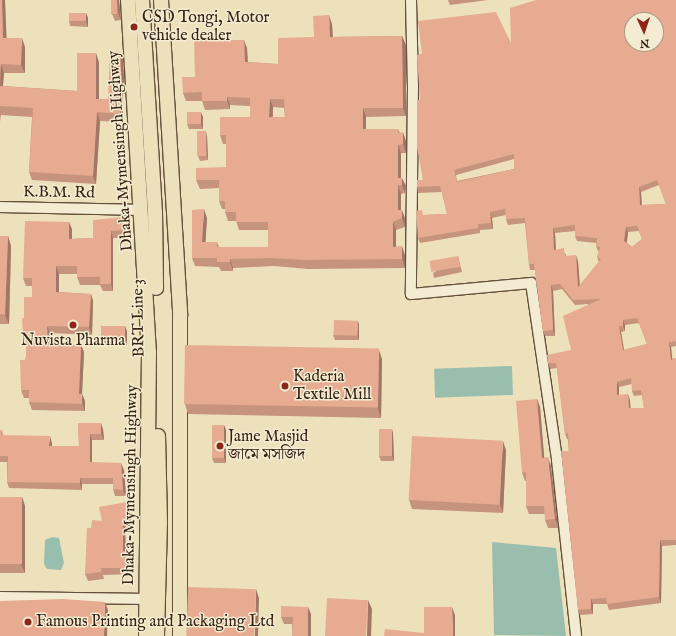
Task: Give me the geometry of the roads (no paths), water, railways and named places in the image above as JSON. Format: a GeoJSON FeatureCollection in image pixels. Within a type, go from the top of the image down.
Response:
{"type":"FeatureCollection","features":[{"type":"Feature","properties":{"kind":"highway","name":"Dhaka-Mymensingh Highway"},"geometry":{"type":"LineString","coordinates":[[128,0],[149,352],[146,636]]}},
{"type":"Feature","properties":{"kind":"highway","name":"BRT Line 3"},"geometry":{"type":"LineString","coordinates":[[142,0],[154,212],[160,522],[157,636]]}},
{"type":"Feature","properties":{"kind":"highway"},"geometry":{"type":"LineString","coordinates":[[161,0],[181,338],[180,636]]}},
{"type":"Feature","properties":{"kind":"street"},"geometry":{"type":"LineString","coordinates":[[410,0],[413,86],[411,294],[532,283],[557,460],[576,636]]}},
{"type":"Feature","properties":{"kind":"street","name":"K.B.M. Rd"},"geometry":{"type":"LineString","coordinates":[[0,207],[141,210]]}},
{"type":"Feature","properties":{"kind":"street"},"geometry":{"type":"LineString","coordinates":[[0,597],[146,599]]}},
{"type":"Feature","properties":{"kind":"place","name":"CSD Tongi, Motor vehicle dealer"},"geometry":{"type":"Point","coordinates":[134,27]}},
{"type":"Feature","properties":{"kind":"place","name":"Nuvista Pharma"},"geometry":{"type":"Point","coordinates":[73,325]}},
{"type":"Feature","properties":{"kind":"place","name":"Kaderia Textile Mill"},"geometry":{"type":"Point","coordinates":[285,386]}},
{"type":"Feature","properties":{"kind":"place","name":"Jame Masjid জামে মসজিদ"},"geometry":{"type":"Point","coordinates":[220,446]}},
{"type":"Feature","properties":{"kind":"place","name":"Famous Printing and Packaging Ltd"},"geometry":{"type":"Point","coordinates":[28,622]}}]}
